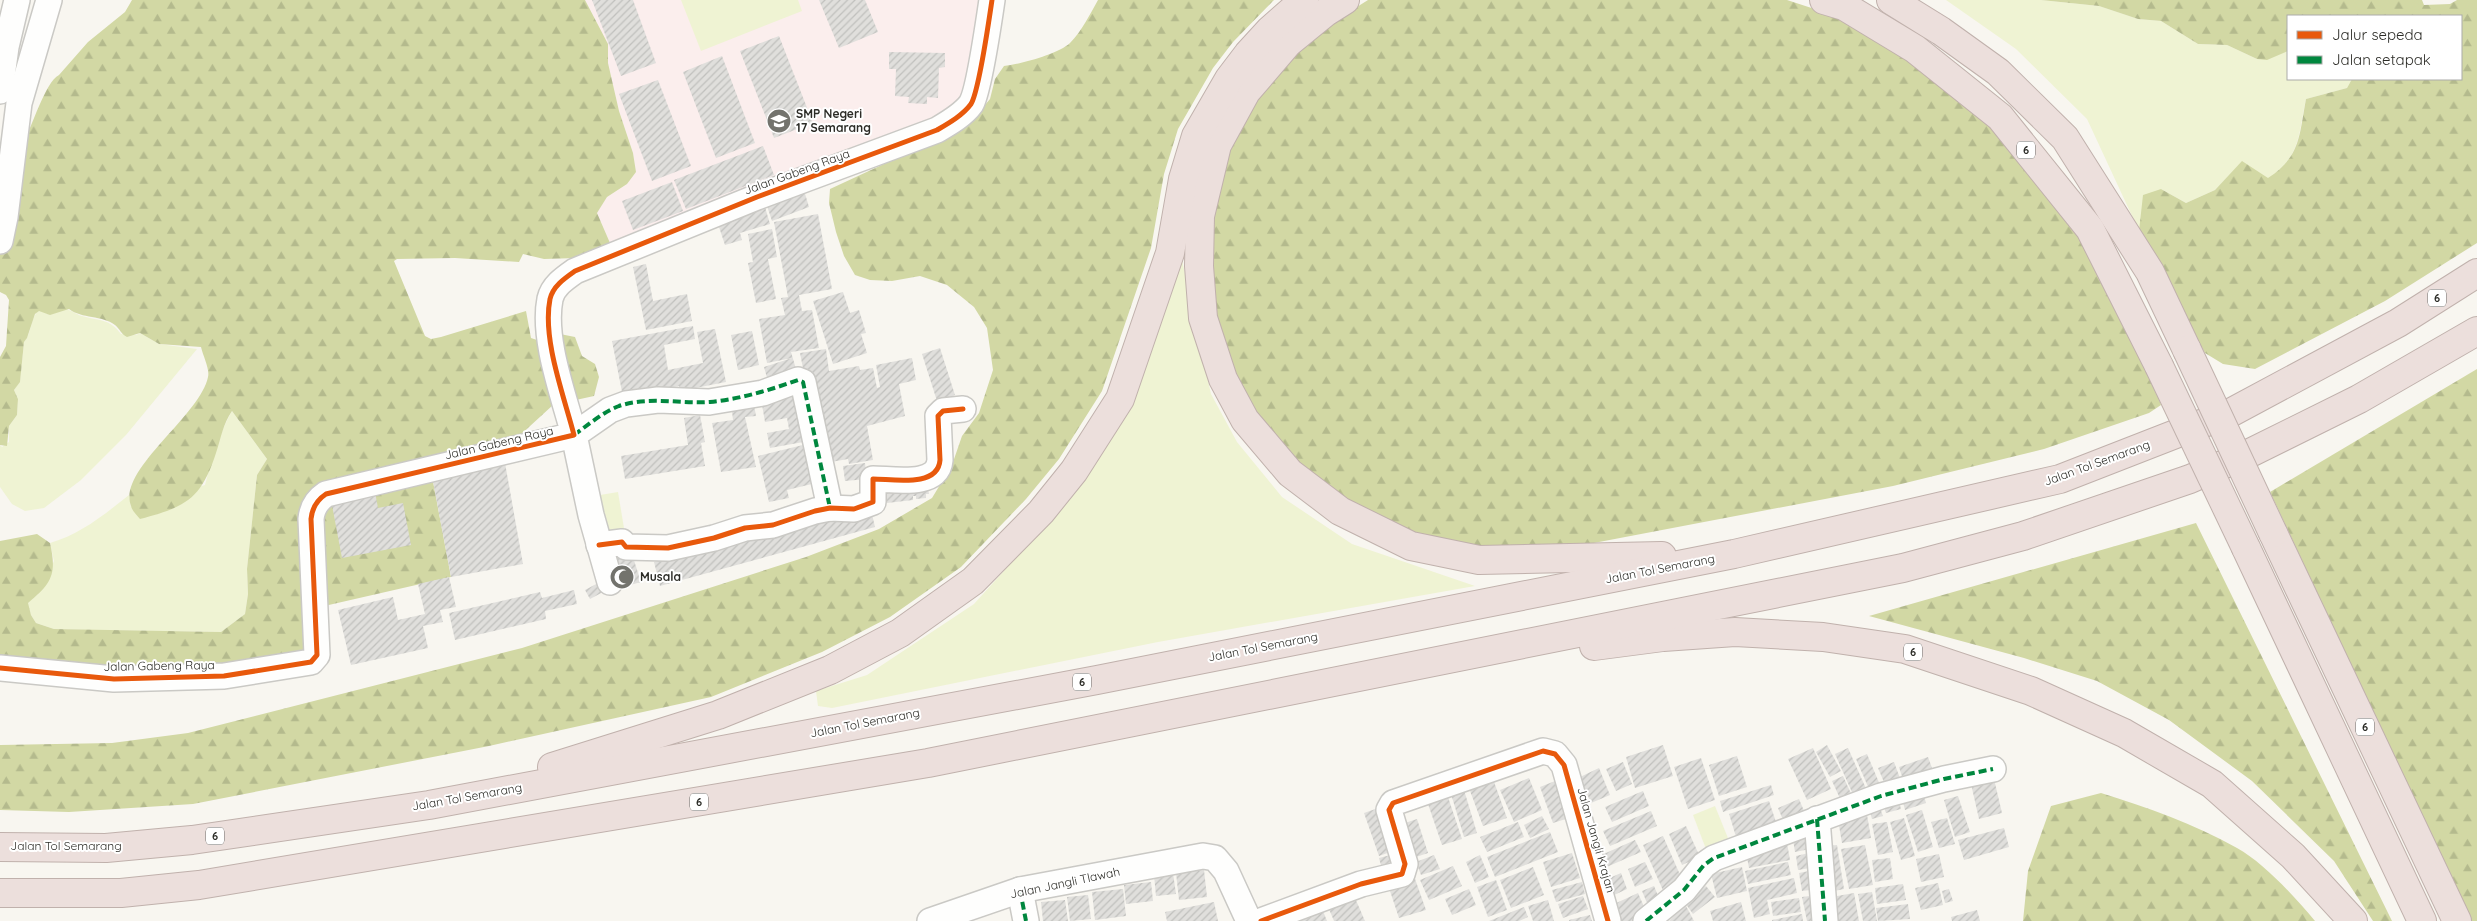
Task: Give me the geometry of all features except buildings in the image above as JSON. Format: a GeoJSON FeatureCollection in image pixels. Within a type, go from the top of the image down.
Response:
{"type":"FeatureCollection","features":[{"type":"Feature","properties":{"kind":"highway","name":"6"},"geometry":{"type":"LineString","coordinates":[[429,805],[718,715],[830,670],[900,633],[974,581],[1041,512],[1069,478],[1120,400],[1170,253],[1183,179],[1196,136],[1229,79],[1248,54],[1270,30],[1304,0]]}},
{"type":"Feature","properties":{"kind":"highway","name":"6"},"geometry":{"type":"LineString","coordinates":[[1345,0],[1326,12],[1288,44],[1246,92],[1217,145],[1200,216],[1199,266],[1203,318],[1223,379],[1244,420],[1290,473],[1340,511],[1411,546],[1479,560],[1734,554]]}},
{"type":"Feature","properties":{"kind":"highway","name":"6"},"geometry":{"type":"LineString","coordinates":[[1824,0],[1844,6],[1915,49],[2000,117],[2090,230],[2159,366],[2422,921]]}},
{"type":"Feature","properties":{"kind":"highway","name":"6"},"geometry":{"type":"LineString","coordinates":[[1891,0],[1941,31],[1998,72],[2064,138],[2150,272],[2457,921]]}},
{"type":"Feature","properties":{"kind":"highway","name":"Jalan Tol Semarang"},"geometry":{"type":"LineString","coordinates":[[0,847],[116,847],[192,840],[429,805],[1097,680],[1734,554],[2060,479],[2232,412],[2398,324],[2477,273]]}},
{"type":"Feature","properties":{"kind":"highway","name":"6"},"geometry":{"type":"LineString","coordinates":[[0,893],[121,893],[199,885],[928,763],[1903,568],[2023,536],[2190,479],[2250,453],[2360,399],[2477,331]]}},
{"type":"Feature","properties":{"kind":"highway","name":"6"},"geometry":{"type":"LineString","coordinates":[[1392,669],[1544,653],[1663,637],[1735,632],[1823,637],[1905,649],[2031,690],[2124,733],[2212,784],[2293,856],[2353,921]]}},
{"type":"Feature","properties":{"kind":"street"},"geometry":{"type":"LineString","coordinates":[[0,91],[6,47],[17,0]]}},
{"type":"Feature","properties":{"kind":"street"},"geometry":{"type":"LineString","coordinates":[[0,241],[6,217],[19,103],[49,0]]}},
{"type":"Feature","properties":{"kind":"street","name":"Jalan Gabeng Raya"},"geometry":{"type":"LineString","coordinates":[[0,668],[114,679],[224,676],[311,662],[317,655],[311,519],[312,510],[320,498],[326,494],[574,435],[549,328],[550,298],[560,282],[575,271],[757,197],[937,130],[962,113],[974,99],[992,0]]}},
{"type":"Feature","properties":{"kind":"street"},"geometry":{"type":"LineString","coordinates":[[610,582],[599,545],[574,435],[610,410],[626,404],[658,400],[709,402],[763,393],[798,380],[803,382],[830,508]]}},
{"type":"Feature","properties":{"kind":"street"},"geometry":{"type":"LineString","coordinates":[[599,545],[622,542],[626,547],[668,548],[714,538],[745,528],[773,525],[830,508],[854,509],[873,502],[873,479],[919,480],[940,466],[938,416],[943,411],[963,409]]}},
{"type":"Feature","properties":{"kind":"street","name":"Jalan Jangli Krajan"},"geometry":{"type":"LineString","coordinates":[[1261,921],[1361,884],[1402,874],[1405,864],[1389,810],[1393,803],[1543,751],[1555,754],[1564,765],[1608,921]]}},
{"type":"Feature","properties":{"kind":"street"},"geometry":{"type":"LineString","coordinates":[[1646,921],[1684,890],[1704,865],[1714,858],[1817,819],[1913,786],[1993,769]]}},
{"type":"Feature","properties":{"kind":"street"},"geometry":{"type":"LineString","coordinates":[[1817,819],[1826,921]]}},
{"type":"Feature","properties":{"kind":"street","name":"Jalan Jangli Tlawah"},"geometry":{"type":"LineString","coordinates":[[930,921],[1020,890],[1203,856],[1215,858],[1226,871],[1249,921]]}},
{"type":"Feature","properties":{"kind":"street"},"geometry":{"type":"LineString","coordinates":[[1020,890],[1026,921]]}},
{"type":"Feature","properties":{"kind":"shaded area","name":"SMP Negeri 17 Semarang"},"geometry":{"type":"Polygon","coordinates":[[[585,0],[982,0],[965,108],[703,205],[610,243],[597,213],[607,197],[627,184],[636,172],[633,153],[619,111],[608,63],[608,44],[585,0]]]}},
{"type":"Feature","properties":{"kind":"green space"},"geometry":{"type":"Polygon","coordinates":[[[132,0],[585,0],[608,44],[608,63],[619,111],[633,153],[636,172],[627,184],[607,197],[597,213],[610,243],[577,258],[544,259],[523,254],[519,262],[455,258],[397,259],[394,261],[425,336],[431,339],[441,337],[526,311],[531,338],[540,341],[560,334],[575,337],[582,356],[595,364],[599,377],[594,396],[553,405],[517,438],[432,476],[451,577],[320,607],[305,658],[224,674],[0,666],[0,541],[37,534],[50,543],[53,563],[51,577],[43,590],[28,603],[31,615],[36,623],[54,629],[221,632],[245,614],[248,594],[247,569],[257,475],[267,459],[232,411],[224,426],[210,469],[197,491],[189,499],[169,510],[140,519],[131,506],[130,492],[136,476],[147,460],[191,409],[202,392],[208,374],[201,347],[159,344],[140,333],[127,337],[110,322],[69,309],[50,315],[39,311],[35,314],[24,342],[20,382],[14,390],[18,399],[17,415],[9,426],[7,446],[0,445],[0,357],[6,346],[9,300],[6,295],[0,292],[0,165],[23,143],[44,96],[54,79],[88,42],[125,12],[132,0]]]}},
{"type":"Feature","properties":{"kind":"green space"},"geometry":{"type":"Polygon","coordinates":[[[681,0],[798,0],[802,11],[701,51],[681,0]]]}},
{"type":"Feature","properties":{"kind":"green space"},"geometry":{"type":"Polygon","coordinates":[[[1098,0],[1274,0],[1233,42],[1213,68],[1178,129],[1164,174],[1151,248],[1102,391],[1059,459],[1026,499],[961,567],[890,617],[822,652],[711,697],[489,746],[193,804],[69,812],[0,810],[0,745],[112,743],[188,733],[522,648],[806,557],[879,529],[932,498],[952,465],[962,436],[979,413],[993,370],[987,328],[974,307],[947,285],[920,276],[892,281],[870,280],[855,275],[844,256],[836,232],[829,203],[830,189],[968,125],[990,99],[995,79],[1004,66],[1039,58],[1057,51],[1070,43],[1086,22],[1098,0]]]}},
{"type":"Feature","properties":{"kind":"green space"},"geometry":{"type":"Polygon","coordinates":[[[1368,0],[1787,0],[1839,17],[1908,58],[1992,125],[2080,236],[2149,371],[2161,405],[2149,413],[2044,449],[1893,486],[1578,546],[1480,548],[1415,535],[1346,501],[1298,465],[1254,414],[1233,374],[1214,316],[1211,218],[1228,149],[1255,99],[1296,51],[1333,22],[1368,0]]]}},
{"type":"Feature","properties":{"kind":"green space"},"geometry":{"type":"Polygon","coordinates":[[[1946,0],[2041,0],[2099,6],[2138,19],[2161,21],[2198,44],[2227,45],[2257,59],[2287,51],[2287,80],[2351,80],[2347,88],[2306,99],[2299,135],[2292,153],[2287,162],[2268,179],[2242,162],[2215,190],[2186,203],[2161,189],[2139,231],[2087,119],[2016,49],[1946,0]]]}},
{"type":"Feature","properties":{"kind":"green space"},"geometry":{"type":"Polygon","coordinates":[[[2041,0],[2422,0],[2424,5],[2450,4],[2457,0],[2477,0],[2477,243],[2385,301],[2255,369],[2223,364],[2205,353],[2139,231],[2143,195],[2161,189],[2186,203],[2215,190],[2242,161],[2268,178],[2287,162],[2293,153],[2300,134],[2306,99],[2347,88],[2351,80],[2462,80],[2462,15],[2287,15],[2287,51],[2267,60],[2257,59],[2227,45],[2198,44],[2161,21],[2138,19],[2099,6],[2041,0]]]}},
{"type":"Feature","properties":{"kind":"green space"},"geometry":{"type":"Polygon","coordinates":[[[1179,246],[1211,394],[1237,442],[1282,497],[1352,544],[1475,586],[1158,642],[832,708],[818,706],[816,691],[867,675],[974,604],[1077,490],[1134,399],[1179,246]]]}},
{"type":"Feature","properties":{"kind":"green space"},"geometry":{"type":"Polygon","coordinates":[[[63,309],[108,323],[121,334],[136,335],[140,333],[159,344],[197,349],[126,435],[81,480],[44,508],[25,511],[12,504],[0,487],[0,445],[2,447],[9,442],[9,426],[17,415],[18,399],[14,390],[20,381],[24,342],[34,317],[39,310],[47,313],[63,309]]]}},
{"type":"Feature","properties":{"kind":"green space"},"geometry":{"type":"Polygon","coordinates":[[[2477,369],[2477,921],[2471,921],[2270,492],[2477,369]]]}},
{"type":"Feature","properties":{"kind":"green space"},"geometry":{"type":"Polygon","coordinates":[[[232,411],[267,459],[257,475],[247,569],[248,594],[245,614],[221,632],[54,629],[36,623],[27,603],[38,594],[54,561],[50,543],[82,529],[129,495],[131,507],[205,485],[213,456],[232,411]]]}},
{"type":"Feature","properties":{"kind":"green space"},"geometry":{"type":"Polygon","coordinates":[[[618,492],[625,534],[601,538],[594,496],[618,492]]]}},
{"type":"Feature","properties":{"kind":"green space"},"geometry":{"type":"Polygon","coordinates":[[[2196,523],[2392,921],[2373,921],[2334,861],[2252,781],[2169,720],[2097,681],[2024,658],[1869,616],[2196,523]]]}},
{"type":"Feature","properties":{"kind":"green space"},"geometry":{"type":"Polygon","coordinates":[[[2101,793],[2170,817],[2204,831],[2237,848],[2268,871],[2289,891],[2315,921],[2023,921],[2028,871],[2051,806],[2101,793]]]}},
{"type":"Feature","properties":{"kind":"green space"},"geometry":{"type":"Polygon","coordinates":[[[1715,806],[1732,848],[1709,857],[1693,815],[1715,806]]]}},
{"type":"Feature","properties":{"kind":"marked path"},"geometry":{"type":"LineString","coordinates":[[574,435],[607,412],[630,403],[642,401],[721,401],[755,394],[798,380],[803,382],[830,508]]}},
{"type":"Feature","properties":{"kind":"marked path"},"geometry":{"type":"LineString","coordinates":[[1646,921],[1684,890],[1704,865],[1714,858],[1881,796],[1944,779],[1993,769]]}},
{"type":"Feature","properties":{"kind":"marked path"},"geometry":{"type":"LineString","coordinates":[[1817,819],[1825,921]]}},
{"type":"Feature","properties":{"kind":"marked path"},"geometry":{"type":"LineString","coordinates":[[1020,890],[1026,921]]}},
{"type":"Feature","properties":{"kind":"cycle path"},"geometry":{"type":"LineString","coordinates":[[0,668],[114,679],[224,676],[311,662],[317,655],[311,519],[314,508],[320,499],[326,494],[574,435],[555,367],[549,332],[548,315],[550,299],[560,283],[575,271],[757,197],[937,130],[951,122],[968,108],[974,97],[992,0]]}},
{"type":"Feature","properties":{"kind":"cycle path"},"geometry":{"type":"LineString","coordinates":[[599,545],[622,542],[626,547],[668,548],[714,538],[745,528],[773,525],[815,511],[830,508],[854,509],[873,502],[873,479],[913,480],[932,475],[937,469],[940,460],[938,416],[943,411],[963,409]]}},
{"type":"Feature","properties":{"kind":"cycle path"},"geometry":{"type":"LineString","coordinates":[[1261,921],[1361,884],[1402,874],[1405,864],[1389,810],[1393,803],[1543,751],[1555,754],[1564,765],[1608,921]]}},
{"type":"Feature","properties":{"kind":"place","name":"SMP Negeri 17 Semarang"},"geometry":{"type":"Point","coordinates":[779,121]}},
{"type":"Feature","properties":{"kind":"place","name":"Musala"},"geometry":{"type":"Point","coordinates":[622,577]}}]}
